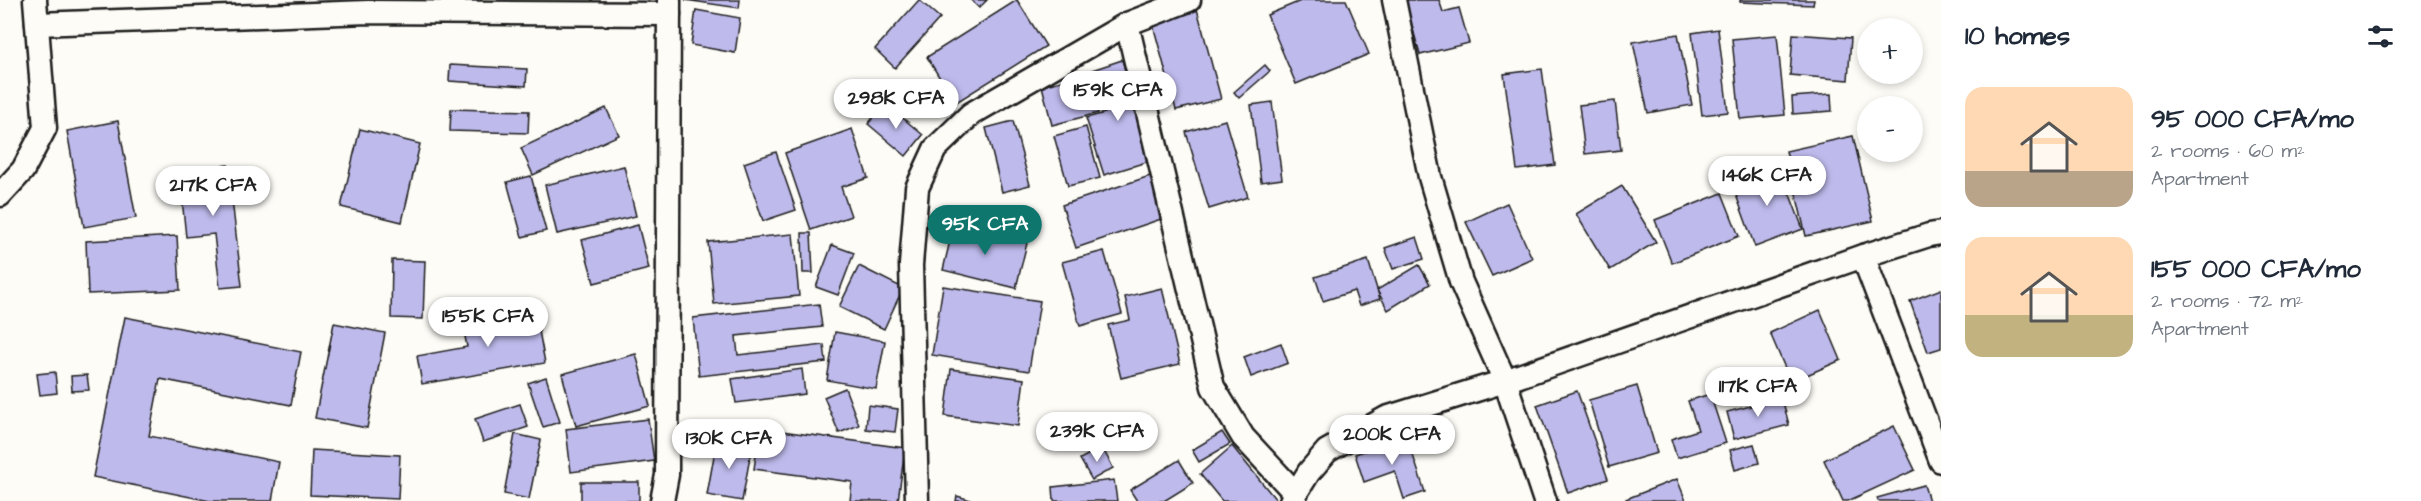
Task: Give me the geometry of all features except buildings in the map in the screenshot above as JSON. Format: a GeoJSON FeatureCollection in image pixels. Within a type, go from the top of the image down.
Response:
{"type":"FeatureCollection","features":[{"type":"Feature","properties":{"kind":"street"},"geometry":{"type":"LineString","coordinates":[[0,195],[23,170],[45,128],[35,0]]}},
{"type":"Feature","properties":{"kind":"street"},"geometry":{"type":"LineString","coordinates":[[917,501],[911,265],[917,188],[935,149],[971,114],[1127,24],[1189,0]]}},
{"type":"Feature","properties":{"kind":"street"},"geometry":{"type":"LineString","coordinates":[[1394,0],[1437,198],[1461,282],[1505,381],[1545,501]]}},
{"type":"Feature","properties":{"kind":"street"},"geometry":{"type":"LineString","coordinates":[[37,24],[368,12],[669,7],[667,475],[662,501]]}},
{"type":"Feature","properties":{"kind":"street"},"geometry":{"type":"LineString","coordinates":[[1127,24],[1213,387],[1243,437],[1294,497],[1309,472],[1327,451],[1386,418],[1505,381],[1863,256],[1941,233]]}},
{"type":"Feature","properties":{"kind":"street"},"geometry":{"type":"LineString","coordinates":[[1863,256],[1941,461]]}}]}
